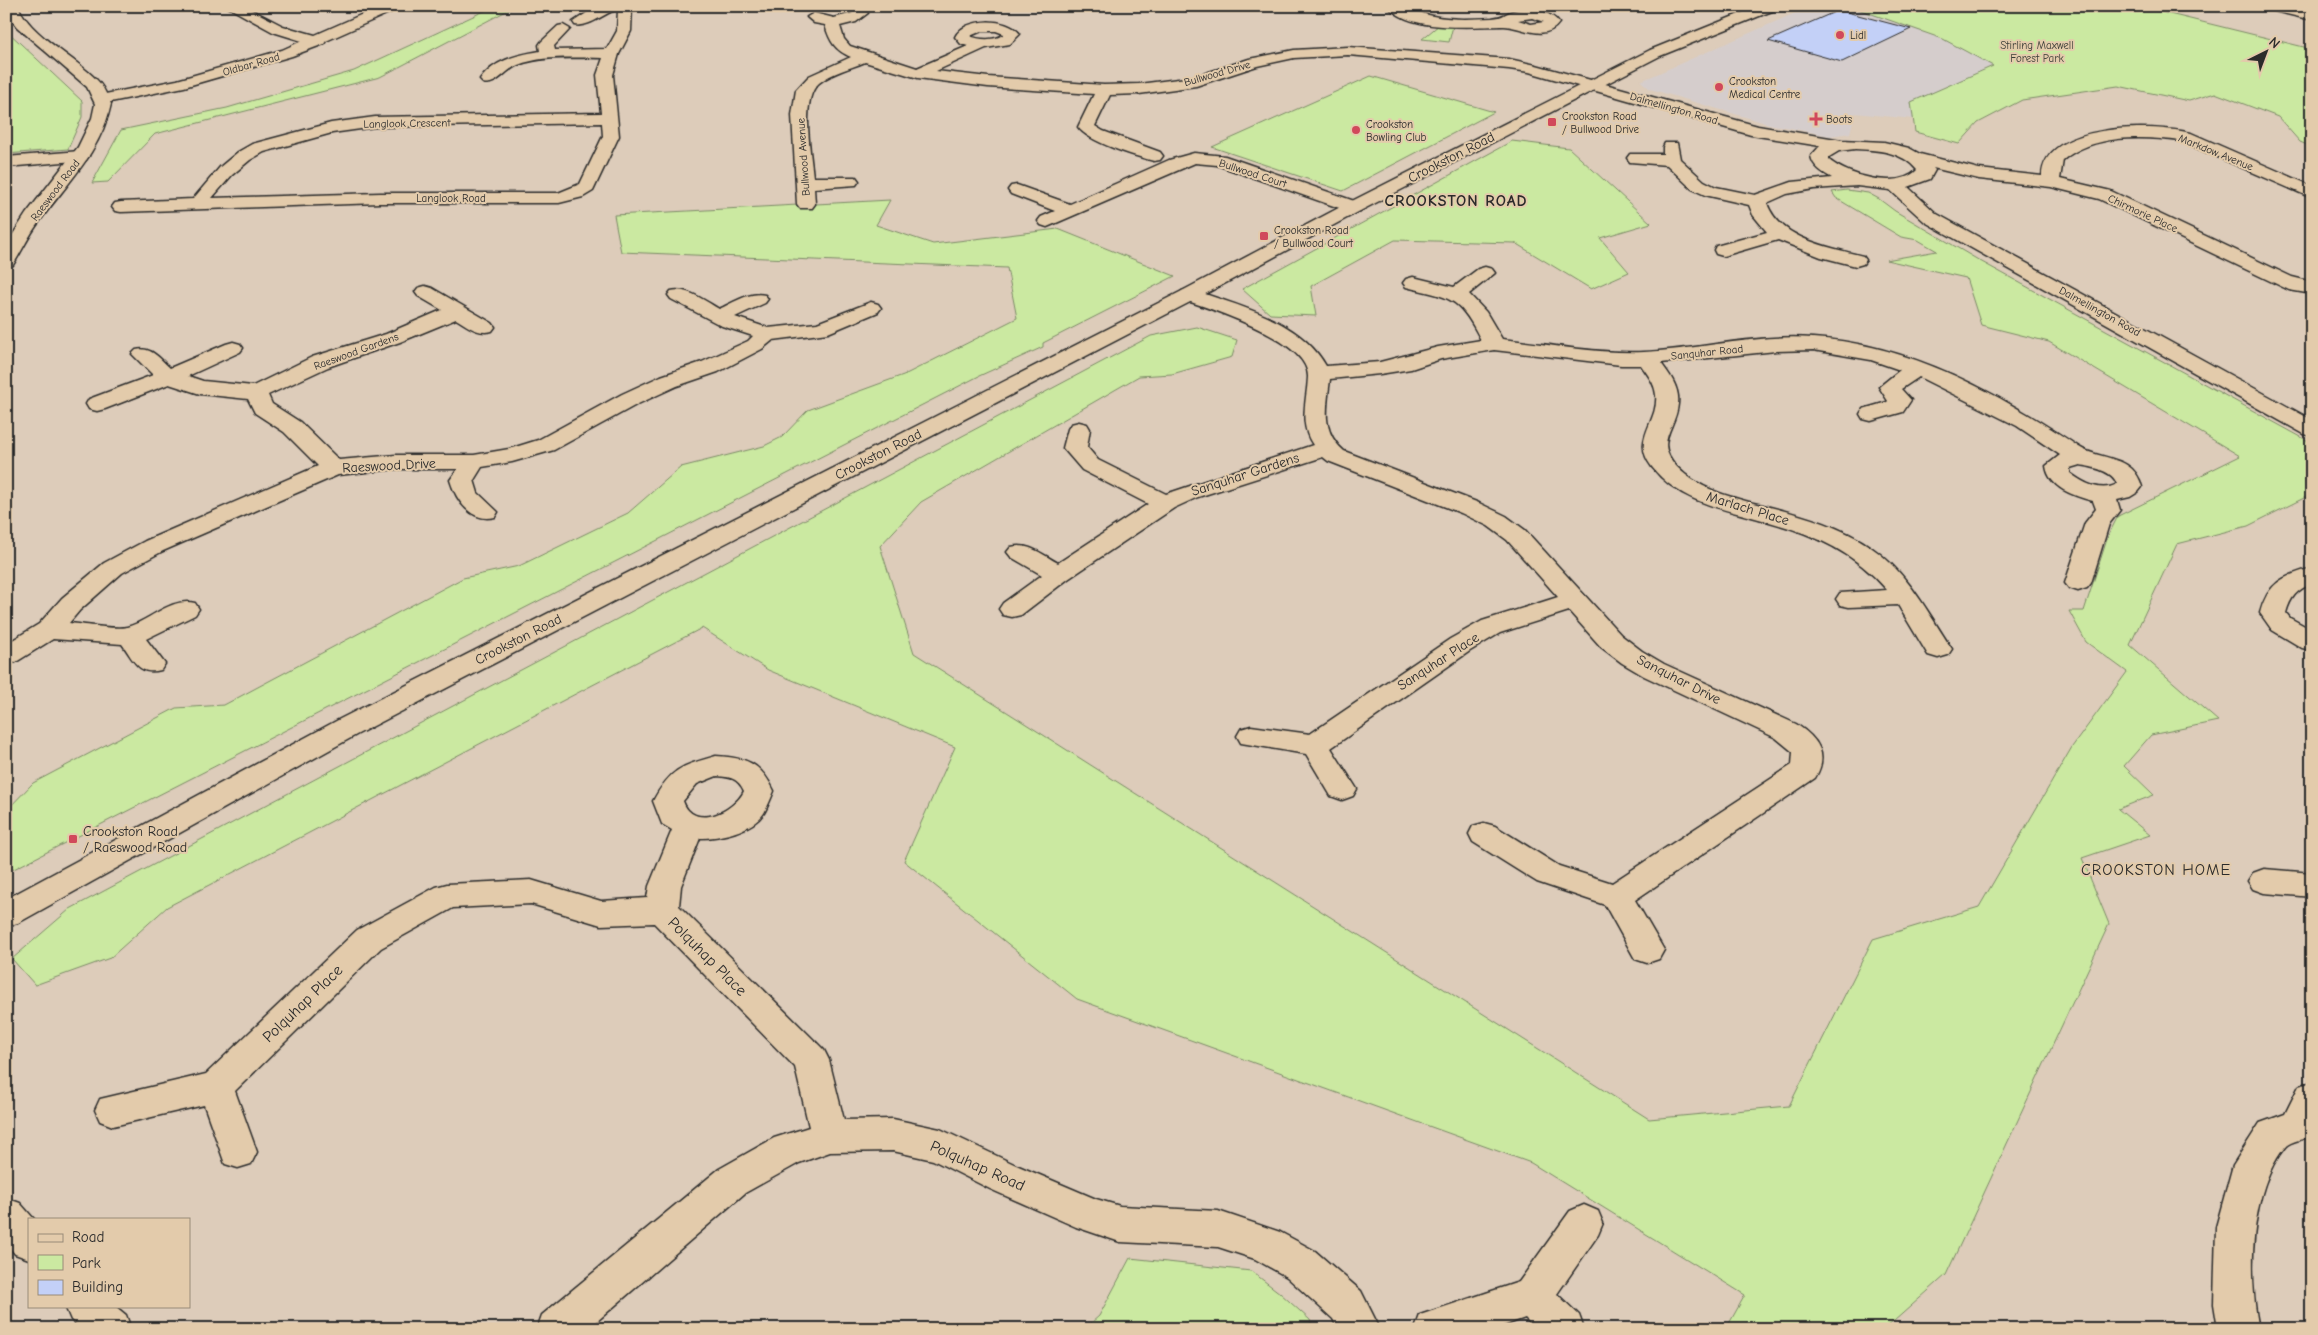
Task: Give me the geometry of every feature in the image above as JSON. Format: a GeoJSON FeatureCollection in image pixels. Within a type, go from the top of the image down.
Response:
{"type":"FeatureCollection","features":[{"type":"Feature","properties":{"kind":"street"},"geometry":{"type":"LineString","coordinates":[[11,6],[13,14],[92,84],[101,99]]}},
{"type":"Feature","properties":{"kind":"street"},"geometry":{"type":"LineString","coordinates":[[233,6],[278,29],[319,41]]}},
{"type":"Feature","properties":{"kind":"street","name":"Oldbar Road"},"geometry":{"type":"LineString","coordinates":[[101,99],[202,78],[287,53],[319,41],[393,6]]}},
{"type":"Feature","properties":{"kind":"street"},"geometry":{"type":"LineString","coordinates":[[580,22],[604,8],[614,6]]}},
{"type":"Feature","properties":{"kind":"street","name":"Langlook Road"},"geometry":{"type":"LineString","coordinates":[[122,207],[380,198],[559,198],[576,193],[587,187],[611,136],[605,75],[612,54],[624,31],[625,6]]}},
{"type":"Feature","properties":{"kind":"street","name":"Bullwood Drive"},"geometry":{"type":"LineString","coordinates":[[847,6],[859,10],[861,13],[851,19],[831,14],[837,40],[845,49],[864,57],[918,73],[988,82],[1104,90],[1169,86],[1196,81],[1254,62],[1294,54],[1348,51],[1509,64],[1568,77],[1592,85]]}},
{"type":"Feature","properties":{"kind":"street"},"geometry":{"type":"LineString","coordinates":[[1395,6],[1433,20],[1460,24],[1510,21]]}},
{"type":"Feature","properties":{"kind":"street"},"geometry":{"type":"LineString","coordinates":[[2270,6],[2312,16]]}},
{"type":"Feature","properties":{"kind":"street","name":"Crookston Road"},"geometry":{"type":"LineString","coordinates":[[6,914],[348,727],[1189,295],[1354,206],[1655,53],[1757,8]]}},
{"type":"Feature","properties":{"kind":"street"},"geometry":{"type":"LineString","coordinates":[[548,54],[546,45],[563,29]]}},
{"type":"Feature","properties":{"kind":"street"},"geometry":{"type":"LineString","coordinates":[[918,73],[966,53],[982,44]]}},
{"type":"Feature","properties":{"kind":"street"},"geometry":{"type":"LineString","coordinates":[[488,80],[500,67],[548,54],[612,54]]}},
{"type":"Feature","properties":{"kind":"street","name":"Bullwood Avenue"},"geometry":{"type":"LineString","coordinates":[[806,204],[800,115],[804,90],[814,79],[864,57]]}},
{"type":"Feature","properties":{"kind":"street","name":"Dalmellington Road"},"geometry":{"type":"LineString","coordinates":[[1592,85],[1757,131],[1842,145],[1883,147],[1915,158]]}},
{"type":"Feature","properties":{"kind":"street"},"geometry":{"type":"LineString","coordinates":[[1104,90],[1086,127],[1096,135],[1154,156]]}},
{"type":"Feature","properties":{"kind":"street","name":"Raeswood Road"},"geometry":{"type":"LineString","coordinates":[[9,253],[36,213],[61,185],[80,156],[100,118],[104,104],[101,99]]}},
{"type":"Feature","properties":{"kind":"street","name":"Langlook Crescent"},"geometry":{"type":"LineString","coordinates":[[199,203],[226,171],[244,156],[258,148],[281,140],[331,128],[375,122],[610,118]]}},
{"type":"Feature","properties":{"kind":"street","name":"Dalmellington Road"},"geometry":{"type":"LineString","coordinates":[[1757,131],[1822,162],[1837,174],[1864,182],[1894,184],[1907,183],[1919,178]]}},
{"type":"Feature","properties":{"kind":"street","name":"Markdow Avenue"},"geometry":{"type":"LineString","coordinates":[[2051,182],[2051,165],[2058,155],[2086,139],[2108,135],[2164,134],[2185,137],[2312,193]]}},
{"type":"Feature","properties":{"kind":"street","name":"Dalmellington Road"},"geometry":{"type":"LineString","coordinates":[[1822,162],[1820,156],[1824,151],[1842,145]]}},
{"type":"Feature","properties":{"kind":"street"},"geometry":{"type":"LineString","coordinates":[[1636,158],[1671,153],[1698,185],[1711,191],[1757,201],[1779,190],[1806,184],[1864,182]]}},
{"type":"Feature","properties":{"kind":"street"},"geometry":{"type":"LineString","coordinates":[[6,162],[80,156]]}},
{"type":"Feature","properties":{"kind":"street","name":"Bullwood Court"},"geometry":{"type":"LineString","coordinates":[[1047,221],[1175,164],[1194,158],[1219,160],[1354,206]]}},
{"type":"Feature","properties":{"kind":"street"},"geometry":{"type":"LineString","coordinates":[[1915,158],[1926,170],[1924,175],[1919,178]]}},
{"type":"Feature","properties":{"kind":"street","name":"Chirmorie Place"},"geometry":{"type":"LineString","coordinates":[[1915,158],[1979,174],[2051,182],[2105,195],[2300,292]]}},
{"type":"Feature","properties":{"kind":"street"},"geometry":{"type":"LineString","coordinates":[[1806,184],[1816,175],[1822,162]]}},
{"type":"Feature","properties":{"kind":"street","name":"Chirmorie Place"},"geometry":{"type":"LineString","coordinates":[[1919,178],[1979,174]]}},
{"type":"Feature","properties":{"kind":"street"},"geometry":{"type":"LineString","coordinates":[[805,183],[850,181]]}},
{"type":"Feature","properties":{"kind":"street","name":"Dalmellington Road"},"geometry":{"type":"LineString","coordinates":[[1894,184],[1931,218],[2312,429]]}},
{"type":"Feature","properties":{"kind":"street"},"geometry":{"type":"LineString","coordinates":[[1017,190],[1070,210]]}},
{"type":"Feature","properties":{"kind":"street"},"geometry":{"type":"LineString","coordinates":[[1757,201],[1758,212],[1780,234],[1808,246],[1856,260]]}},
{"type":"Feature","properties":{"kind":"street"},"geometry":{"type":"LineString","coordinates":[[1723,250],[1780,234]]}},
{"type":"Feature","properties":{"kind":"street"},"geometry":{"type":"LineString","coordinates":[[1457,294],[1485,273]]}},
{"type":"Feature","properties":{"kind":"street"},"geometry":{"type":"LineString","coordinates":[[1413,282],[1457,294],[1480,317],[1494,344]]}},
{"type":"Feature","properties":{"kind":"street"},"geometry":{"type":"LineString","coordinates":[[425,292],[485,326]]}},
{"type":"Feature","properties":{"kind":"street"},"geometry":{"type":"LineString","coordinates":[[678,295],[729,322],[767,334],[821,329],[871,308]]}},
{"type":"Feature","properties":{"kind":"street"},"geometry":{"type":"LineString","coordinates":[[1189,295],[1240,314],[1284,335],[1302,348],[1312,360],[1319,373],[1314,417],[1318,432],[1326,448]]}},
{"type":"Feature","properties":{"kind":"street"},"geometry":{"type":"LineString","coordinates":[[718,317],[758,299]]}},
{"type":"Feature","properties":{"kind":"street","name":"Raeswood Gardens"},"geometry":{"type":"LineString","coordinates":[[256,393],[320,362],[393,338],[457,311]]}},
{"type":"Feature","properties":{"kind":"street","name":"Raeswood Drive"},"geometry":{"type":"LineString","coordinates":[[6,656],[48,630],[71,604],[113,568],[154,546],[333,468],[396,462],[474,462],[512,455],[546,445],[630,399],[669,381],[710,367],[755,345],[767,334]]}},
{"type":"Feature","properties":{"kind":"street","name":"Sanquhar Road"},"geometry":{"type":"LineString","coordinates":[[1319,373],[1380,368],[1403,364],[1438,353],[1494,344],[1621,359],[1776,345],[1813,344],[1877,355],[1938,376],[2025,421],[2080,458],[2099,461],[2117,468],[2128,478],[2130,488],[2121,494],[2104,495],[2108,510],[2097,523],[2078,583]]}},
{"type":"Feature","properties":{"kind":"street"},"geometry":{"type":"LineString","coordinates":[[97,404],[169,376],[233,348]]}},
{"type":"Feature","properties":{"kind":"street"},"geometry":{"type":"LineString","coordinates":[[142,354],[169,376],[200,387],[256,393],[263,408],[292,427],[333,468]]}},
{"type":"Feature","properties":{"kind":"street","name":"Marlach Place"},"geometry":{"type":"LineString","coordinates":[[1647,358],[1665,384],[1668,396],[1667,406],[1655,435],[1654,449],[1661,462],[1671,474],[1691,488],[1713,499],[1803,524],[1867,556],[1889,575],[1938,649]]}},
{"type":"Feature","properties":{"kind":"street"},"geometry":{"type":"LineString","coordinates":[[1872,414],[1895,407],[1900,400],[1890,392],[1890,387],[1917,368]]}},
{"type":"Feature","properties":{"kind":"street"},"geometry":{"type":"LineString","coordinates":[[1079,429],[1075,448],[1090,466],[1166,503]]}},
{"type":"Feature","properties":{"kind":"street","name":"Sanquhar Gardens"},"geometry":{"type":"LineString","coordinates":[[1012,610],[1059,574],[1166,503],[1190,492],[1326,448]]}},
{"type":"Feature","properties":{"kind":"street","name":"Sanquhar Drive"},"geometry":{"type":"LineString","coordinates":[[1326,448],[1336,456],[1470,508],[1497,521],[1516,535],[1573,601],[1611,641],[1654,670],[1786,731],[1804,743],[1809,759],[1805,771],[1616,896]]}},
{"type":"Feature","properties":{"kind":"street"},"geometry":{"type":"LineString","coordinates":[[474,462],[462,480],[467,496],[486,512]]}},
{"type":"Feature","properties":{"kind":"street"},"geometry":{"type":"LineString","coordinates":[[1020,552],[1059,574]]}},
{"type":"Feature","properties":{"kind":"street"},"geometry":{"type":"LineString","coordinates":[[2312,576],[2293,582],[2277,597],[2273,613],[2281,624],[2312,642]]}},
{"type":"Feature","properties":{"kind":"street"},"geometry":{"type":"LineString","coordinates":[[1849,599],[1904,597]]}},
{"type":"Feature","properties":{"kind":"street","name":"Sanquhar Place"},"geometry":{"type":"LineString","coordinates":[[1315,746],[1460,645],[1490,627],[1573,601]]}},
{"type":"Feature","properties":{"kind":"street"},"geometry":{"type":"LineString","coordinates":[[48,630],[130,636],[186,609]]}},
{"type":"Feature","properties":{"kind":"street"},"geometry":{"type":"LineString","coordinates":[[130,636],[151,664]]}},
{"type":"Feature","properties":{"kind":"street"},"geometry":{"type":"LineString","coordinates":[[1251,736],[1315,746],[1342,789]]}},
{"type":"Feature","properties":{"kind":"street"},"geometry":{"type":"LineString","coordinates":[[662,910],[665,886],[689,826]]}},
{"type":"Feature","properties":{"kind":"street"},"geometry":{"type":"LineString","coordinates":[[1484,834],[1548,874],[1616,896],[1647,950]]}},
{"type":"Feature","properties":{"kind":"street"},"geometry":{"type":"LineString","coordinates":[[2264,882],[2312,885]]}},
{"type":"Feature","properties":{"kind":"street","name":"Polquhap Place"},"geometry":{"type":"LineString","coordinates":[[216,1087],[369,939],[447,896],[531,892],[601,913],[662,910],[811,1060],[830,1136]]}},
{"type":"Feature","properties":{"kind":"street"},"geometry":{"type":"LineString","coordinates":[[113,1110],[216,1087],[238,1152]]}},
{"type":"Feature","properties":{"kind":"street"},"geometry":{"type":"LineString","coordinates":[[2239,1329],[2234,1304],[2235,1227],[2252,1165],[2273,1134],[2298,1125],[2312,1097]]}},
{"type":"Feature","properties":{"kind":"street","name":"Polquhap Road"},"geometry":{"type":"LineString","coordinates":[[557,1329],[732,1180],[787,1150],[830,1136],[893,1135],[940,1145],[1090,1215],[1120,1224],[1218,1229],[1266,1245],[1301,1264],[1347,1305],[1360,1329]]}},
{"type":"Feature","properties":{"kind":"street"},"geometry":{"type":"LineString","coordinates":[[6,1215],[28,1240]]}},
{"type":"Feature","properties":{"kind":"street"},"geometry":{"type":"LineString","coordinates":[[1436,1329],[1532,1297],[1584,1223]]}},
{"type":"Feature","properties":{"kind":"street"},"geometry":{"type":"LineString","coordinates":[[1532,1297],[1564,1329]]}},
{"type":"Feature","properties":{"kind":"street"},"geometry":{"type":"LineString","coordinates":[[87,1308],[112,1329]]}},
{"type":"Feature","properties":{"kind":"shaded area"},"geometry":{"type":"Polygon","coordinates":[[[1811,6],[1849,6],[1879,15],[1943,39],[1993,66],[1911,102],[1913,119],[1855,113],[1850,133],[1830,136],[1769,124],[1650,89],[1641,81],[1811,6]]]}},
{"type":"Feature","properties":{"kind":"green space"},"geometry":{"type":"Polygon","coordinates":[[[495,6],[516,6],[380,77],[155,134],[108,182],[92,183],[121,130],[227,108],[354,71],[495,6]]]}},
{"type":"Feature","properties":{"kind":"green space","name":"Stirling Maxwell Forest Park"},"geometry":{"type":"Polygon","coordinates":[[[1849,6],[2137,6],[2312,49],[2312,147],[2300,142],[2278,117],[2215,93],[2189,101],[2118,86],[2022,100],[1978,123],[1959,144],[1915,132],[1911,102],[1993,66],[1943,39],[1849,6]]]}},
{"type":"Feature","properties":{"kind":"green space"},"geometry":{"type":"Polygon","coordinates":[[[1439,25],[1453,26],[1449,42],[1422,39],[1439,25]]]}},
{"type":"Feature","properties":{"kind":"green space"},"geometry":{"type":"Polygon","coordinates":[[[6,30],[82,101],[82,117],[68,149],[6,154],[6,30]]]}},
{"type":"Feature","properties":{"kind":"green space","name":"Crookston Bowling Club"},"geometry":{"type":"Polygon","coordinates":[[[1371,76],[1494,112],[1343,191],[1212,147],[1371,76]]]}},
{"type":"Feature","properties":{"kind":"green space"},"geometry":{"type":"Polygon","coordinates":[[[1512,141],[1569,148],[1651,223],[1600,238],[1629,272],[1591,289],[1515,243],[1395,240],[1311,286],[1316,316],[1270,314],[1242,289],[1512,141]]]}},
{"type":"Feature","properties":{"kind":"green space"},"geometry":{"type":"Polygon","coordinates":[[[1847,190],[1868,193],[1980,261],[2312,443],[2312,494],[2248,526],[2177,544],[2130,645],[2218,721],[2151,735],[2124,766],[2154,795],[2118,809],[2150,835],[2082,858],[2109,924],[1946,1275],[1885,1329],[1726,1329],[1745,1295],[1531,1163],[1077,999],[904,861],[955,747],[768,670],[702,628],[167,907],[110,958],[35,985],[12,959],[70,909],[1151,336],[1197,327],[1237,340],[1232,357],[1172,374],[1139,376],[921,502],[880,546],[914,653],[1649,1119],[1789,1106],[1873,939],[1979,907],[2072,747],[2127,672],[2086,642],[2069,611],[2084,611],[2108,536],[2118,516],[2240,456],[2049,342],[1981,325],[1966,278],[1886,260],[1937,251],[1918,240],[1901,237],[1836,198],[1832,192],[1847,190]]]}},
{"type":"Feature","properties":{"kind":"green space"},"geometry":{"type":"Polygon","coordinates":[[[890,200],[876,225],[933,244],[1058,229],[1175,276],[1043,343],[1043,347],[979,376],[6,873],[6,811],[33,783],[176,708],[224,705],[463,578],[519,566],[628,513],[681,467],[764,446],[782,437],[808,410],[906,374],[1017,318],[1007,268],[621,252],[614,215],[890,200]]]}},
{"type":"Feature","properties":{"kind":"green space"},"geometry":{"type":"Polygon","coordinates":[[[1130,1258],[1251,1271],[1280,1293],[1310,1320],[1313,1329],[1084,1329],[1099,1316],[1130,1258]]]}},
{"type":"Feature","properties":{"kind":"building","name":"Lidl"},"geometry":{"type":"Polygon","coordinates":[[[1839,10],[1911,29],[1842,62],[1768,41],[1839,10]]]}},
{"type":"Feature","properties":{"kind":"place","name":"Lidl"},"geometry":{"type":"Point","coordinates":[1840,35]}},
{"type":"Feature","properties":{"kind":"place","name":"Crookston Medical Centre"},"geometry":{"type":"Point","coordinates":[1719,87]}},
{"type":"Feature","properties":{"kind":"place","name":"Boots"},"geometry":{"type":"Point","coordinates":[1816,119]}},
{"type":"Feature","properties":{"kind":"place","name":"Crookston Road / Bullwood Drive"},"geometry":{"type":"Point","coordinates":[1552,122]}},
{"type":"Feature","properties":{"kind":"place","name":"Crookston Bowling Club"},"geometry":{"type":"Point","coordinates":[1356,130]}},
{"type":"Feature","properties":{"kind":"place","name":"Crookston Road / Bullwood Court"},"geometry":{"type":"Point","coordinates":[1264,236]}},
{"type":"Feature","properties":{"kind":"place","name":"Crookston Road / Raeswood Road"},"geometry":{"type":"Point","coordinates":[73,839]}},
{"type":"Feature","properties":{"kind":"district","name":"CROOKSTON ROAD"},"geometry":{"type":"Point","coordinates":[1456,200]}},
{"type":"Feature","properties":{"kind":"district","name":"CROOKSTON HOME"},"geometry":{"type":"Point","coordinates":[2156,869]}}]}
